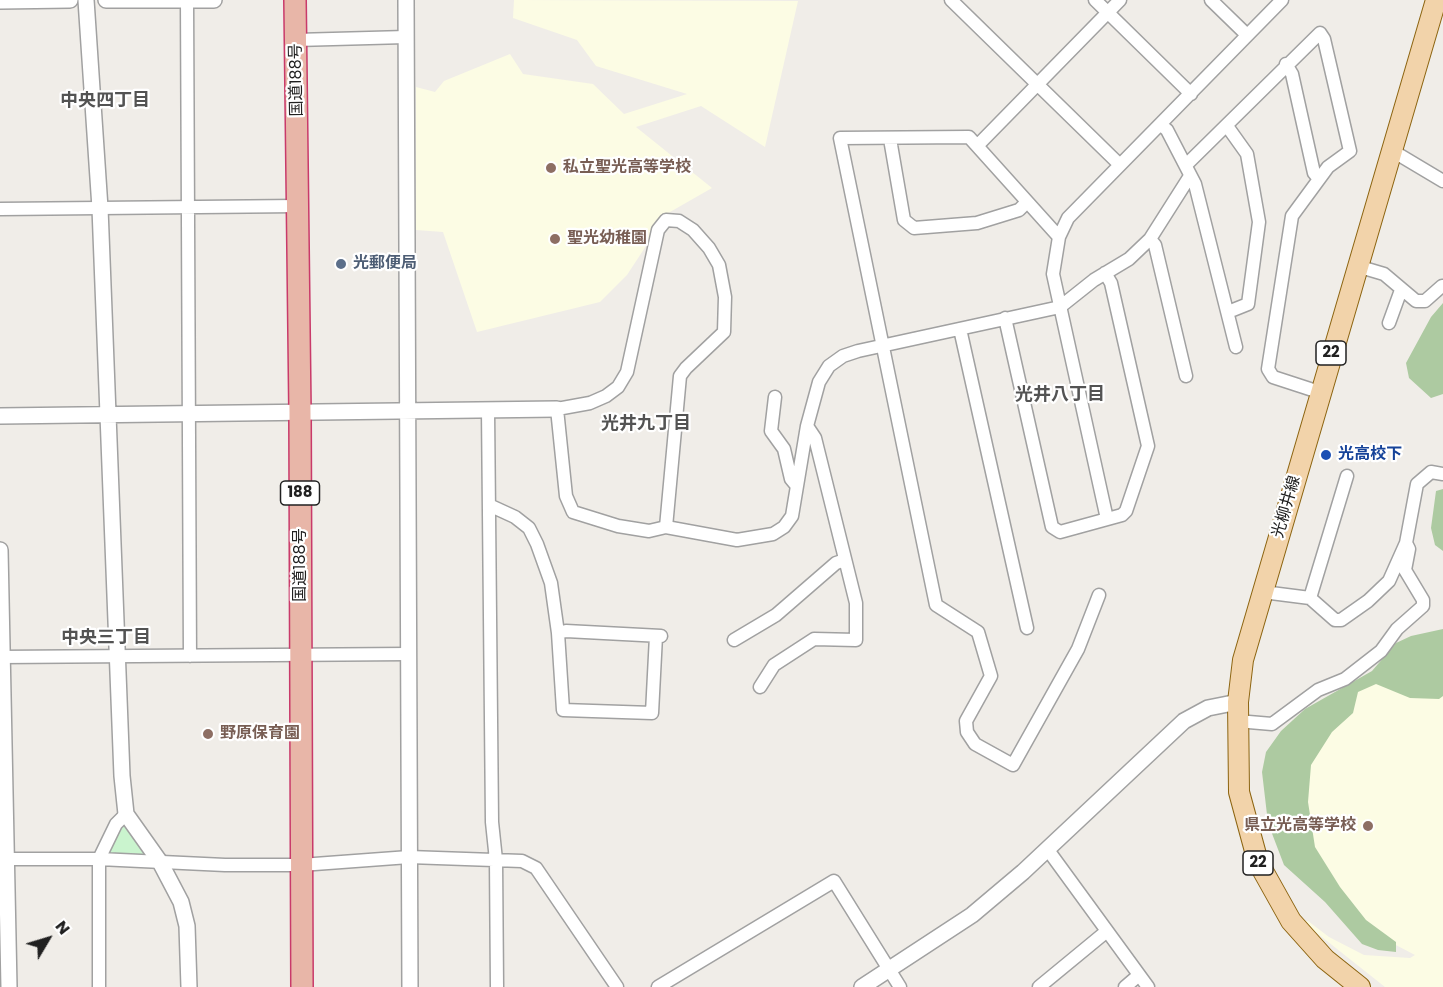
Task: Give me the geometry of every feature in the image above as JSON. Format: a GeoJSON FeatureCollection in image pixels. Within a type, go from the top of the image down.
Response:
{"type":"FeatureCollection","features":[{"type":"Feature","properties":{"kind":"highway","name":"国道188号"},"geometry":{"type":"LineString","coordinates":[[296,0],[302,987]]}},
{"type":"Feature","properties":{"kind":"main road","name":"光柳井線"},"geometry":{"type":"LineString","coordinates":[[1360,987],[1325,959],[1292,921],[1258,862],[1239,792],[1237,712],[1243,660],[1434,4]]}},
{"type":"Feature","properties":{"kind":"street"},"geometry":{"type":"LineString","coordinates":[[0,1],[70,0]]}},
{"type":"Feature","properties":{"kind":"street"},"geometry":{"type":"LineString","coordinates":[[86,0],[100,208],[122,776],[126,814],[160,862],[181,902],[187,926],[189,987]]}},
{"type":"Feature","properties":{"kind":"street"},"geometry":{"type":"LineString","coordinates":[[106,0],[214,0]]}},
{"type":"Feature","properties":{"kind":"street"},"geometry":{"type":"LineString","coordinates":[[406,0],[410,987]]}},
{"type":"Feature","properties":{"kind":"street"},"geometry":{"type":"LineString","coordinates":[[1095,0],[1191,94]]}},
{"type":"Feature","properties":{"kind":"street"},"geometry":{"type":"LineString","coordinates":[[978,145],[1120,0]]}},
{"type":"Feature","properties":{"kind":"street"},"geometry":{"type":"LineString","coordinates":[[1211,0],[1247,35]]}},
{"type":"Feature","properties":{"kind":"street"},"geometry":{"type":"LineString","coordinates":[[1107,519],[1053,274],[1059,237],[1068,218],[1282,0]]}},
{"type":"Feature","properties":{"kind":"street"},"geometry":{"type":"LineString","coordinates":[[187,1],[190,656]]}},
{"type":"Feature","properties":{"kind":"street"},"geometry":{"type":"LineString","coordinates":[[952,1],[1120,165]]}},
{"type":"Feature","properties":{"kind":"street"},"geometry":{"type":"LineString","coordinates":[[557,409],[566,496],[573,512],[587,518],[649,531],[666,526],[737,540],[773,534],[784,527],[792,516],[807,426],[819,381],[829,366],[843,356],[882,346],[1060,307],[1105,273],[1129,260],[1150,239],[1187,171],[1286,64],[1320,33],[1324,39],[1350,151],[1328,167],[1292,216],[1269,369],[1273,377],[1320,392]]}},
{"type":"Feature","properties":{"kind":"street"},"geometry":{"type":"LineString","coordinates":[[296,40],[406,37]]}},
{"type":"Feature","properties":{"kind":"street"},"geometry":{"type":"LineString","coordinates":[[1286,64],[1292,74],[1314,173],[1319,179]]}},
{"type":"Feature","properties":{"kind":"street"},"geometry":{"type":"LineString","coordinates":[[1161,125],[1167,130],[1195,184],[1236,347]]}},
{"type":"Feature","properties":{"kind":"street"},"geometry":{"type":"LineString","coordinates":[[1227,126],[1246,154],[1259,222],[1248,304],[1228,312]]}},
{"type":"Feature","properties":{"kind":"street"},"geometry":{"type":"LineString","coordinates":[[1059,237],[969,137],[840,138],[936,605],[978,632],[991,676],[966,720],[967,732],[975,744],[1013,765],[1078,649],[1099,595]]}},
{"type":"Feature","properties":{"kind":"street"},"geometry":{"type":"LineString","coordinates":[[890,139],[904,219],[914,228],[977,223],[1019,210],[1028,202]]}},
{"type":"Feature","properties":{"kind":"street"},"geometry":{"type":"LineString","coordinates":[[1391,150],[1443,181]]}},
{"type":"Feature","properties":{"kind":"street"},"geometry":{"type":"LineString","coordinates":[[0,209],[298,206]]}},
{"type":"Feature","properties":{"kind":"street"},"geometry":{"type":"LineString","coordinates":[[0,416],[557,409],[590,403],[618,387],[627,372],[658,230],[666,220],[679,221],[693,230],[709,248],[719,266],[725,297],[724,332],[680,376],[666,526]]}},
{"type":"Feature","properties":{"kind":"street"},"geometry":{"type":"LineString","coordinates":[[1150,239],[1155,246],[1186,376]]}},
{"type":"Feature","properties":{"kind":"street"},"geometry":{"type":"LineString","coordinates":[[1357,266],[1384,274],[1416,301],[1425,301],[1442,286]]}},
{"type":"Feature","properties":{"kind":"street"},"geometry":{"type":"LineString","coordinates":[[1005,318],[1052,527],[1060,532],[1122,515],[1126,511],[1148,446],[1111,283],[1105,273]]}},
{"type":"Feature","properties":{"kind":"street"},"geometry":{"type":"LineString","coordinates":[[1389,323],[1401,290]]}},
{"type":"Feature","properties":{"kind":"street"},"geometry":{"type":"LineString","coordinates":[[960,329],[1027,628]]}},
{"type":"Feature","properties":{"kind":"street"},"geometry":{"type":"LineString","coordinates":[[775,397],[771,431],[784,449],[791,479],[796,485]]}},
{"type":"Feature","properties":{"kind":"street"},"geometry":{"type":"LineString","coordinates":[[488,410],[491,506],[492,822],[496,860],[497,987]]}},
{"type":"Feature","properties":{"kind":"street"},"geometry":{"type":"LineString","coordinates":[[760,687],[774,665],[814,639],[856,640],[856,603],[815,438],[807,426]]}},
{"type":"Feature","properties":{"kind":"street"},"geometry":{"type":"LineString","coordinates":[[1263,592],[1310,598],[1335,620],[1341,620],[1368,601],[1389,581],[1406,543],[1418,484],[1431,472],[1443,474]]}},
{"type":"Feature","properties":{"kind":"street"},"geometry":{"type":"LineString","coordinates":[[1310,598],[1347,476]]}},
{"type":"Feature","properties":{"kind":"street"},"geometry":{"type":"LineString","coordinates":[[491,506],[515,517],[529,528],[551,583],[558,633],[563,710],[652,713],[659,636],[566,630],[558,633]]}},
{"type":"Feature","properties":{"kind":"street"},"geometry":{"type":"LineString","coordinates":[[862,987],[972,915],[1048,850],[1184,721],[1208,708],[1237,712],[1272,724],[1318,690],[1345,679],[1381,651],[1397,629],[1423,606],[1423,600],[1405,570],[1409,549],[1406,543]]}},
{"type":"Feature","properties":{"kind":"street"},"geometry":{"type":"LineString","coordinates":[[0,550],[4,923],[9,987]]}},
{"type":"Feature","properties":{"kind":"street"},"geometry":{"type":"LineString","coordinates":[[734,640],[776,615],[836,563],[845,560]]}},
{"type":"Feature","properties":{"kind":"street"},"geometry":{"type":"LineString","coordinates":[[1,657],[409,654]]}},
{"type":"Feature","properties":{"kind":"street"},"geometry":{"type":"LineString","coordinates":[[99,987],[99,859],[116,824],[126,814]]}},
{"type":"Feature","properties":{"kind":"street"},"geometry":{"type":"LineString","coordinates":[[1048,850],[1148,987]]}},
{"type":"Feature","properties":{"kind":"street"},"geometry":{"type":"LineString","coordinates":[[3,859],[99,859],[301,865],[409,857],[522,861],[536,868],[617,987]]}},
{"type":"Feature","properties":{"kind":"street"},"geometry":{"type":"LineString","coordinates":[[658,987],[834,881],[900,987]]}},
{"type":"Feature","properties":{"kind":"street"},"geometry":{"type":"LineString","coordinates":[[1039,987],[1107,931]]}},
{"type":"Feature","properties":{"kind":"street"},"geometry":{"type":"LineString","coordinates":[[1125,987],[1139,975]]}},
{"type":"Feature","properties":{"kind":"shaded area","name":"私立聖光高等学校"},"geometry":{"type":"Polygon","coordinates":[[[514,0],[798,1],[765,147],[701,106],[636,127],[712,188],[656,220],[646,246],[627,275],[600,302],[477,332],[443,232],[416,230],[416,87],[435,92],[444,81],[510,54],[523,74],[593,84],[624,114],[687,94],[596,66],[577,40],[513,18],[514,0]]]}},
{"type":"Feature","properties":{"kind":"shaded area","name":"県立光高等学校"},"geometry":{"type":"Polygon","coordinates":[[[1443,670],[1443,987],[1385,987],[1303,922],[1308,921],[1329,937],[1364,955],[1410,958],[1415,955],[1371,932],[1315,874],[1291,772],[1355,685],[1443,670]]]}},
{"type":"Feature","properties":{"kind":"green space"},"geometry":{"type":"Polygon","coordinates":[[[1443,303],[1443,394],[1431,398],[1409,378],[1406,363],[1431,317],[1443,303]]]}},
{"type":"Feature","properties":{"kind":"green space"},"geometry":{"type":"Polygon","coordinates":[[[1443,489],[1443,551],[1435,545],[1431,528],[1436,491],[1443,489]]]}},
{"type":"Feature","properties":{"kind":"green space"},"geometry":{"type":"Polygon","coordinates":[[[1443,629],[1443,696],[1439,699],[1410,698],[1376,684],[1358,692],[1353,713],[1332,732],[1311,765],[1308,802],[1315,847],[1340,887],[1366,920],[1396,942],[1396,952],[1378,950],[1362,944],[1325,902],[1284,865],[1268,823],[1262,772],[1266,752],[1281,731],[1305,709],[1372,671],[1396,643],[1411,636],[1443,629]]]}},
{"type":"Feature","properties":{"kind":"green space"},"geometry":{"type":"Polygon","coordinates":[[[125,818],[164,864],[103,857],[125,818]]]}},
{"type":"Feature","properties":{"kind":"place","name":"私立聖光高等学校"},"geometry":{"type":"Point","coordinates":[551,168]}},
{"type":"Feature","properties":{"kind":"place","name":"聖光幼稚園"},"geometry":{"type":"Point","coordinates":[555,239]}},
{"type":"Feature","properties":{"kind":"place","name":"光郵便局"},"geometry":{"type":"Point","coordinates":[341,264]}},
{"type":"Feature","properties":{"kind":"place","name":"光高校下"},"geometry":{"type":"Point","coordinates":[1326,455]}},
{"type":"Feature","properties":{"kind":"place","name":"野原保育園"},"geometry":{"type":"Point","coordinates":[208,734]}},
{"type":"Feature","properties":{"kind":"place","name":"県立光高等学校"},"geometry":{"type":"Point","coordinates":[1368,826]}},
{"type":"Feature","properties":{"kind":"district","name":"中央四丁目"},"geometry":{"type":"Point","coordinates":[105,101]}},
{"type":"Feature","properties":{"kind":"district","name":"光井八丁目"},"geometry":{"type":"Point","coordinates":[1060,395]}},
{"type":"Feature","properties":{"kind":"district","name":"光井九丁目"},"geometry":{"type":"Point","coordinates":[646,424]}},
{"type":"Feature","properties":{"kind":"district","name":"中央三丁目"},"geometry":{"type":"Point","coordinates":[106,638]}}]}
